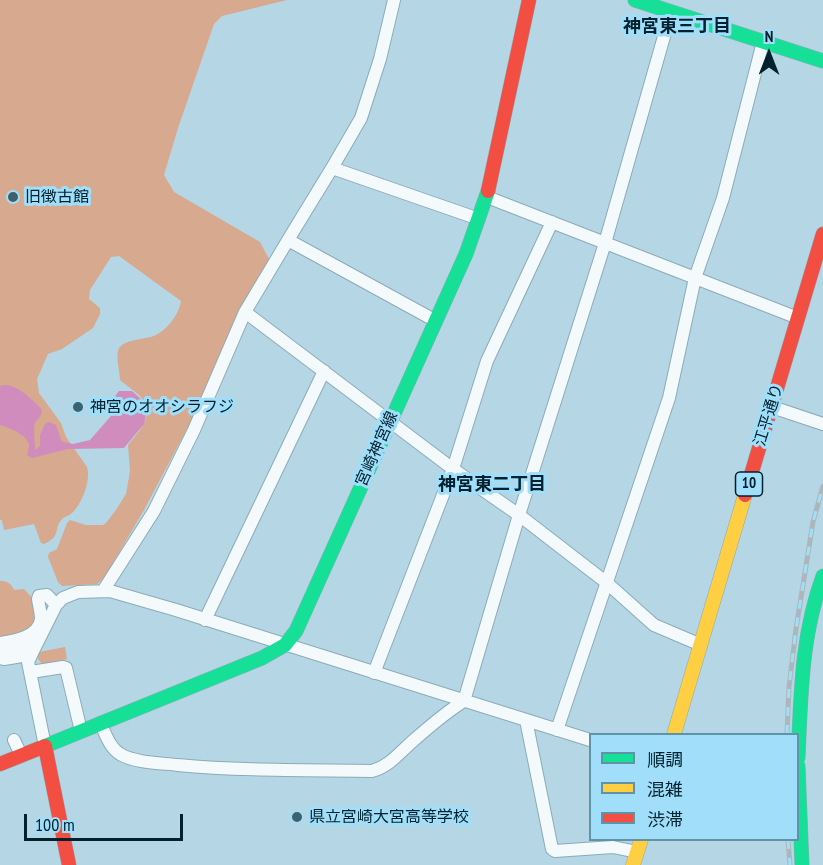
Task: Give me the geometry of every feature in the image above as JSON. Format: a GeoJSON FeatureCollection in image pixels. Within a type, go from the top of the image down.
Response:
{"type":"FeatureCollection","features":[{"type":"Feature","properties":{"kind":"main road","name":"宮崎神宮線"},"geometry":{"type":"LineString","coordinates":[[0,764],[262,658],[285,645],[296,631],[466,254],[479,219],[487,197],[529,0]]}},
{"type":"Feature","properties":{"kind":"main road"},"geometry":{"type":"LineString","coordinates":[[635,0],[823,61]]}},
{"type":"Feature","properties":{"kind":"main road","name":"江平通り"},"geometry":{"type":"LineString","coordinates":[[675,733],[708,645],[782,410],[798,318],[823,234]]}},
{"type":"Feature","properties":{"kind":"main road"},"geometry":{"type":"LineString","coordinates":[[799,740],[803,666],[809,618],[823,576]]}},
{"type":"Feature","properties":{"kind":"main road","name":"江平通り"},"geometry":{"type":"LineString","coordinates":[[687,733],[708,645]]}},
{"type":"Feature","properties":{"kind":"main road"},"geometry":{"type":"LineString","coordinates":[[45,746],[65,864]]}},
{"type":"Feature","properties":{"kind":"main road"},"geometry":{"type":"LineString","coordinates":[[799,822],[802,865]]}},
{"type":"Feature","properties":{"kind":"street"},"geometry":{"type":"LineString","coordinates":[[103,591],[154,511],[194,430],[245,312],[361,118],[380,59],[394,0]]}},
{"type":"Feature","properties":{"kind":"street"},"geometry":{"type":"LineString","coordinates":[[100,723],[110,745],[117,752],[133,759],[213,768],[372,771],[384,768],[452,708],[464,701],[519,515],[605,243],[671,12]]}},
{"type":"Feature","properties":{"kind":"street"},"geometry":{"type":"LineString","coordinates":[[557,730],[669,398],[695,278],[723,198],[764,42]]}},
{"type":"Feature","properties":{"kind":"street"},"geometry":{"type":"LineString","coordinates":[[332,168],[479,219]]}},
{"type":"Feature","properties":{"kind":"street"},"geometry":{"type":"LineString","coordinates":[[487,197],[798,318]]}},
{"type":"Feature","properties":{"kind":"street"},"geometry":{"type":"LineString","coordinates":[[374,673],[453,470],[487,361],[552,222]]}},
{"type":"Feature","properties":{"kind":"street"},"geometry":{"type":"LineString","coordinates":[[288,240],[436,321]]}},
{"type":"Feature","properties":{"kind":"street"},"geometry":{"type":"LineString","coordinates":[[245,312],[453,470],[519,515],[607,583],[654,625],[708,645]]}},
{"type":"Feature","properties":{"kind":"street"},"geometry":{"type":"LineString","coordinates":[[205,620],[324,371]]}},
{"type":"Feature","properties":{"kind":"street"},"geometry":{"type":"LineString","coordinates":[[782,410],[823,424]]}},
{"type":"Feature","properties":{"kind":"street"},"geometry":{"type":"LineString","coordinates":[[45,746],[30,667],[34,649],[59,602],[78,592],[103,591],[110,591],[205,620],[589,739]]}},
{"type":"Feature","properties":{"kind":"street"},"geometry":{"type":"LineString","coordinates":[[0,644],[24,638],[38,628],[41,621],[39,596],[47,595],[59,602]]}},
{"type":"Feature","properties":{"kind":"street"},"geometry":{"type":"LineString","coordinates":[[0,658],[21,656],[34,649]]}},
{"type":"Feature","properties":{"kind":"street"},"geometry":{"type":"LineString","coordinates":[[30,667],[66,668],[81,731]]}},
{"type":"Feature","properties":{"kind":"street"},"geometry":{"type":"LineString","coordinates":[[526,720],[552,849],[582,850],[613,847],[637,852]]}},
{"type":"Feature","properties":{"kind":"street"},"geometry":{"type":"LineString","coordinates":[[14,740],[21,755]]}},
{"type":"Feature","properties":{"kind":"shaded area"},"geometry":{"type":"Polygon","coordinates":[[[0,0],[287,0],[222,16],[214,24],[178,128],[164,175],[174,192],[260,242],[269,259],[239,313],[199,406],[144,510],[104,578],[97,584],[62,586],[58,582],[48,557],[49,553],[57,549],[70,520],[86,525],[103,525],[126,494],[130,471],[128,445],[145,422],[147,409],[139,395],[120,380],[118,351],[124,344],[152,337],[165,329],[175,316],[181,301],[119,256],[111,257],[90,290],[89,299],[100,308],[100,314],[93,328],[62,349],[48,354],[37,379],[39,393],[61,423],[66,437],[87,467],[88,478],[83,496],[73,512],[59,523],[53,538],[44,544],[41,543],[34,524],[4,530],[2,520],[0,520],[0,0]]]}},
{"type":"Feature","properties":{"kind":"shaded area"},"geometry":{"type":"Polygon","coordinates":[[[5,385],[20,391],[42,410],[34,425],[36,450],[40,446],[40,435],[45,424],[49,422],[56,425],[63,442],[73,444],[90,440],[111,416],[112,400],[119,391],[132,391],[143,401],[146,415],[144,424],[124,448],[68,449],[32,458],[27,455],[28,441],[17,432],[0,425],[0,386],[5,385]]]}},
{"type":"Feature","properties":{"kind":"shaded area"},"geometry":{"type":"Polygon","coordinates":[[[0,581],[5,581],[14,590],[24,589],[33,599],[36,620],[32,627],[23,632],[0,637],[0,581]]]}},
{"type":"Feature","properties":{"kind":"shaded area"},"geometry":{"type":"Polygon","coordinates":[[[65,647],[67,659],[42,664],[38,659],[39,652],[65,647]]]}},
{"type":"Feature","properties":{"kind":"railway"},"geometry":{"type":"LineString","coordinates":[[787,733],[789,687],[796,629],[813,522],[823,486]]}},
{"type":"Feature","properties":{"kind":"railway"},"geometry":{"type":"LineString","coordinates":[[788,841],[790,865]]}},
{"type":"Feature","properties":{"kind":"traffic: fast"},"geometry":{"type":"LineString","coordinates":[[635,0],[823,61]]}},
{"type":"Feature","properties":{"kind":"traffic: fast"},"geometry":{"type":"LineString","coordinates":[[45,746],[262,658],[285,645],[296,631],[466,254],[488,191]]}},
{"type":"Feature","properties":{"kind":"traffic: fast"},"geometry":{"type":"LineString","coordinates":[[799,735],[806,643],[823,576]]}},
{"type":"Feature","properties":{"kind":"traffic: fast"},"geometry":{"type":"LineString","coordinates":[[799,791],[802,865]]}},
{"type":"Feature","properties":{"kind":"traffic: slow"},"geometry":{"type":"LineString","coordinates":[[674,733],[745,495]]}},
{"type":"Feature","properties":{"kind":"traffic: slow"},"geometry":{"type":"LineString","coordinates":[[633,865],[641,841]]}},
{"type":"Feature","properties":{"kind":"traffic: jam"},"geometry":{"type":"LineString","coordinates":[[488,191],[529,0]]}},
{"type":"Feature","properties":{"kind":"traffic: jam"},"geometry":{"type":"LineString","coordinates":[[745,495],[823,234]]}},
{"type":"Feature","properties":{"kind":"traffic: jam"},"geometry":{"type":"LineString","coordinates":[[0,764],[45,746],[69,865]]}},
{"type":"Feature","properties":{"kind":"place","name":"旧徴古館"},"geometry":{"type":"Point","coordinates":[13,197]}},
{"type":"Feature","properties":{"kind":"place","name":"神宮のオオシラフジ"},"geometry":{"type":"Point","coordinates":[78,407]}},
{"type":"Feature","properties":{"kind":"place","name":"県立宮崎大宮高等学校"},"geometry":{"type":"Point","coordinates":[297,817]}},
{"type":"Feature","properties":{"kind":"district","name":"神宮東三丁目"},"geometry":{"type":"Point","coordinates":[677,27]}},
{"type":"Feature","properties":{"kind":"district","name":"神宮東二丁目"},"geometry":{"type":"Point","coordinates":[492,485]}}]}
